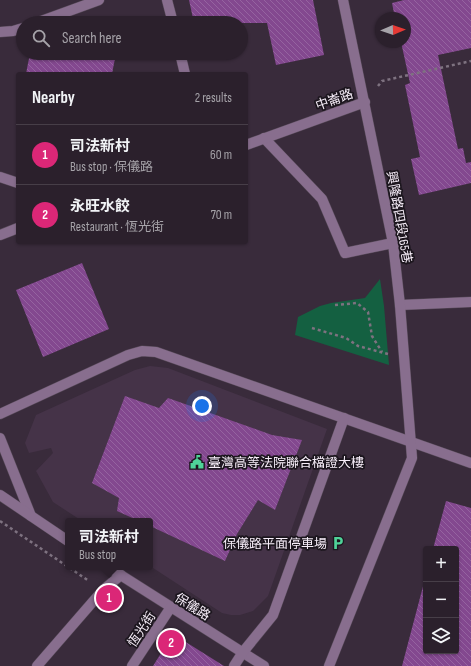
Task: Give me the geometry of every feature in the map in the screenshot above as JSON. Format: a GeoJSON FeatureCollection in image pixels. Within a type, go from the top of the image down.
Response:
{"type":"FeatureCollection","features":[{"type":"Feature","properties":{"kind":"street"},"geometry":{"type":"LineString","coordinates":[[55,16],[99,0]]}},
{"type":"Feature","properties":{"kind":"street"},"geometry":{"type":"LineString","coordinates":[[167,0],[171,16]]}},
{"type":"Feature","properties":{"kind":"street","name":"興隆路四段165巷"},"geometry":{"type":"LineString","coordinates":[[329,666],[412,458],[400,305],[393,243],[343,0]]}},
{"type":"Feature","properties":{"kind":"street"},"geometry":{"type":"LineString","coordinates":[[0,32],[16,30]]}},
{"type":"Feature","properties":{"kind":"street"},"geometry":{"type":"LineString","coordinates":[[182,60],[185,72]]}},
{"type":"Feature","properties":{"kind":"street","name":"中崙路"},"geometry":{"type":"LineString","coordinates":[[248,144],[365,102]]}},
{"type":"Feature","properties":{"kind":"street"},"geometry":{"type":"LineString","coordinates":[[264,138],[322,198],[345,253],[393,243]]}},
{"type":"Feature","properties":{"kind":"street"},"geometry":{"type":"LineString","coordinates":[[0,177],[16,182]]}},
{"type":"Feature","properties":{"kind":"street"},"geometry":{"type":"LineString","coordinates":[[0,235],[16,229]]}},
{"type":"Feature","properties":{"kind":"street"},"geometry":{"type":"LineString","coordinates":[[400,305],[471,302]]}},
{"type":"Feature","properties":{"kind":"street"},"geometry":{"type":"LineString","coordinates":[[0,414],[128,355],[142,351],[156,352],[471,462]]}},
{"type":"Feature","properties":{"kind":"street"},"geometry":{"type":"LineString","coordinates":[[234,666],[243,652],[273,615],[344,418]]}},
{"type":"Feature","properties":{"kind":"street"},"geometry":{"type":"LineString","coordinates":[[0,438],[31,516]]}},
{"type":"Feature","properties":{"kind":"street"},"geometry":{"type":"LineString","coordinates":[[0,495],[65,540]]}},
{"type":"Feature","properties":{"kind":"street","name":"保儀路"},"geometry":{"type":"LineString","coordinates":[[113,570],[264,666]]}},
{"type":"Feature","properties":{"kind":"street"},"geometry":{"type":"LineString","coordinates":[[37,666],[103,590],[121,575]]}},
{"type":"Feature","properties":{"kind":"street","name":"恆光街"},"geometry":{"type":"LineString","coordinates":[[132,666],[171,607]]}},
{"type":"Feature","properties":{"kind":"path","name":"中崙路"},"geometry":{"type":"LineString","coordinates":[[365,102],[382,81],[471,61]]}},
{"type":"Feature","properties":{"kind":"path"},"geometry":{"type":"LineString","coordinates":[[335,305],[358,303],[368,312],[372,336],[382,352]]}},
{"type":"Feature","properties":{"kind":"path"},"geometry":{"type":"LineString","coordinates":[[312,328],[346,338],[358,346],[404,358]]}},
{"type":"Feature","properties":{"kind":"path"},"geometry":{"type":"LineString","coordinates":[[0,521],[65,565]]}},
{"type":"Feature","properties":{"kind":"path"},"geometry":{"type":"LineString","coordinates":[[73,570],[103,590]]}},
{"type":"Feature","properties":{"kind":"shaded area","name":"臺灣高等法院聯合檔證大樓"},"geometry":{"type":"Polygon","coordinates":[[[150,366],[168,368],[327,429],[268,596],[253,611],[240,615],[222,613],[153,568],[153,518],[77,518],[53,502],[36,471],[53,453],[51,448],[29,453],[25,443],[36,415],[135,370],[150,366]]]}},
{"type":"Feature","properties":{"kind":"green space"},"geometry":{"type":"Polygon","coordinates":[[[380,279],[389,365],[295,335],[298,317],[320,306],[365,298],[380,279]]]}},
{"type":"Feature","properties":{"kind":"building"},"geometry":{"type":"Polygon","coordinates":[[[189,0],[313,0],[324,55],[276,65],[267,23],[248,23],[248,16],[192,16],[189,0]]]}},
{"type":"Feature","properties":{"kind":"building"},"geometry":{"type":"Polygon","coordinates":[[[404,0],[471,0],[471,48],[438,55],[458,149],[463,148],[466,163],[471,162],[471,183],[419,195],[411,159],[420,157],[405,85],[410,83],[402,48],[411,48],[411,12],[394,12],[392,3],[404,0]]]}},
{"type":"Feature","properties":{"kind":"building"},"geometry":{"type":"Polygon","coordinates":[[[29,60],[115,60],[112,72],[26,72],[29,60]]]}},
{"type":"Feature","properties":{"kind":"building"},"geometry":{"type":"Polygon","coordinates":[[[82,263],[109,329],[43,357],[16,290],[82,263]]]}},
{"type":"Feature","properties":{"kind":"building","name":"臺灣高等法院聯合檔證大樓"},"geometry":{"type":"Polygon","coordinates":[[[125,396],[159,408],[168,398],[272,435],[302,440],[275,510],[258,500],[237,534],[225,561],[153,527],[153,518],[132,518],[117,511],[119,498],[92,483],[125,396]]]}},
{"type":"Feature","properties":{"kind":"building"},"geometry":{"type":"Polygon","coordinates":[[[446,501],[471,508],[471,666],[402,666],[423,586],[423,654],[459,654],[459,546],[434,546],[446,501]]]}},
{"type":"Feature","properties":{"kind":"building"},"geometry":{"type":"Polygon","coordinates":[[[173,634],[224,666],[153,666],[173,634]]]}},
{"type":"Feature","properties":{"kind":"place","name":"臺灣高等法院聯合檔證大樓"},"geometry":{"type":"Point","coordinates":[197,462]}},
{"type":"Feature","properties":{"kind":"place","name":"保儀路平面停車場"},"geometry":{"type":"Point","coordinates":[338,543]}},
{"type":"Feature","properties":{"kind":"place","name":"司法新村"},"geometry":{"type":"Point","coordinates":[109,598]}},
{"type":"Feature","properties":{"kind":"place","name":"永旺水餃"},"geometry":{"type":"Point","coordinates":[171,643]}}]}
